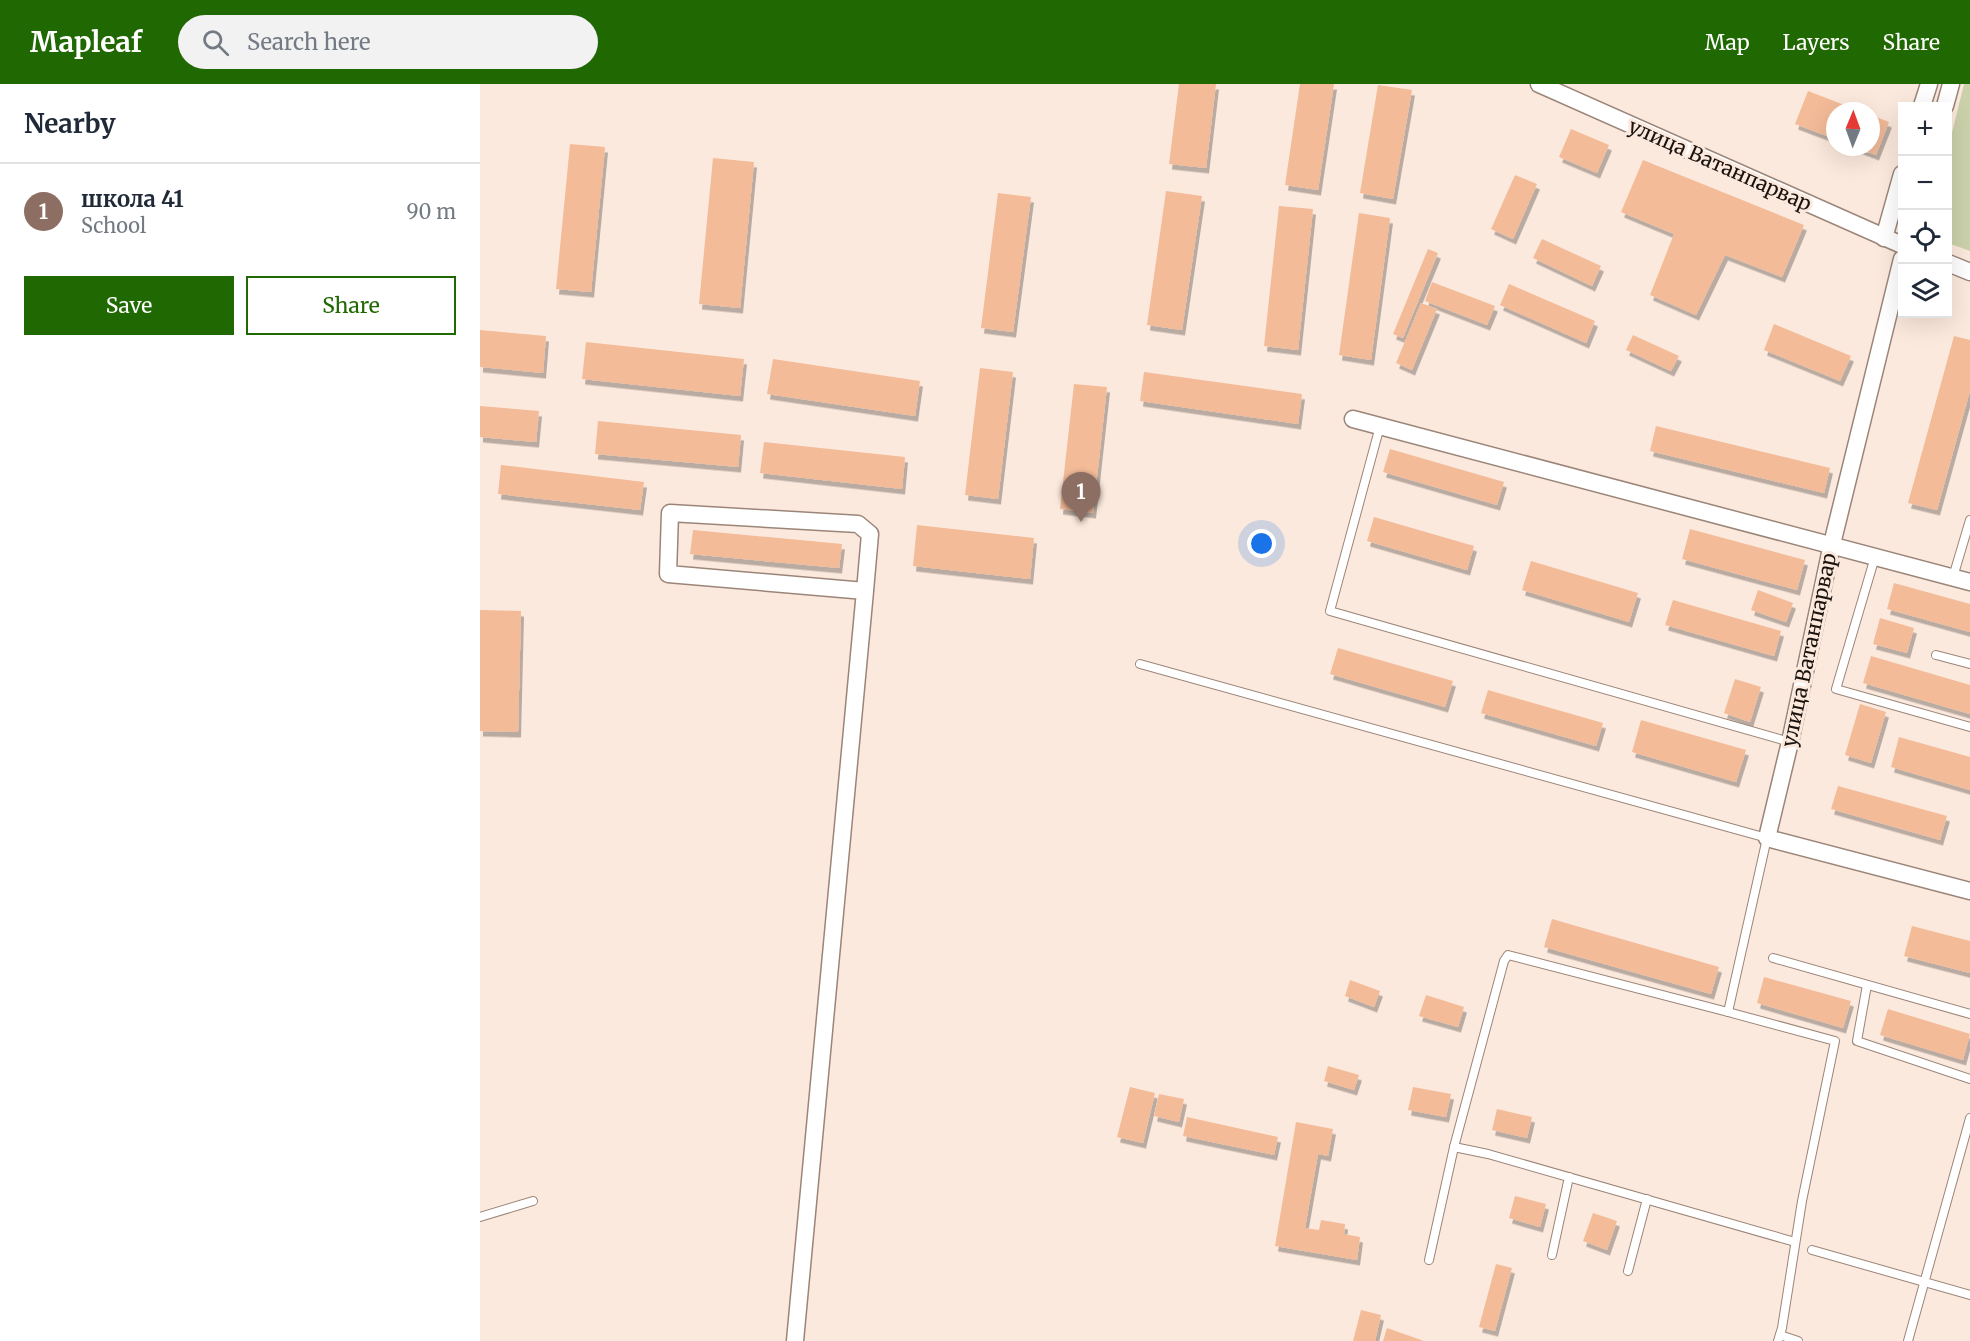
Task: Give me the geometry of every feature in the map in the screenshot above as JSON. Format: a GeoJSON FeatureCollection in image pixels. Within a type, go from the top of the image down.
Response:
{"type":"FeatureCollection","features":[{"type":"Feature","properties":{"kind":"street","name":"улица Ватанпарвар"},"geometry":{"type":"LineString","coordinates":[[1539,84],[1898,243]]}},
{"type":"Feature","properties":{"kind":"street"},"geometry":{"type":"LineString","coordinates":[[1923,102],[1929,84]]}},
{"type":"Feature","properties":{"kind":"street"},"geometry":{"type":"LineString","coordinates":[[1946,102],[1951,84]]}},
{"type":"Feature","properties":{"kind":"street"},"geometry":{"type":"LineString","coordinates":[[1884,238],[1898,188]]}},
{"type":"Feature","properties":{"kind":"street","name":"улица Ватанпарвар"},"geometry":{"type":"LineString","coordinates":[[1767,838],[1832,544],[1901,264]]}},
{"type":"Feature","properties":{"kind":"street"},"geometry":{"type":"LineString","coordinates":[[1950,264],[1970,272]]}},
{"type":"Feature","properties":{"kind":"street"},"geometry":{"type":"LineString","coordinates":[[1353,419],[1970,582]]}},
{"type":"Feature","properties":{"kind":"street"},"geometry":{"type":"LineString","coordinates":[[795,1341],[865,591],[870,534],[858,524],[670,513],[668,574],[865,591]]}},
{"type":"Feature","properties":{"kind":"street"},"geometry":{"type":"LineString","coordinates":[[1767,838],[1970,891]]}},
{"type":"Feature","properties":{"kind":"lane"},"geometry":{"type":"LineString","coordinates":[[1380,426],[1330,611],[1790,742]]}},
{"type":"Feature","properties":{"kind":"lane"},"geometry":{"type":"LineString","coordinates":[[1953,577],[1970,520]]}},
{"type":"Feature","properties":{"kind":"lane"},"geometry":{"type":"LineString","coordinates":[[1875,557],[1836,689],[1970,727]]}},
{"type":"Feature","properties":{"kind":"lane"},"geometry":{"type":"LineString","coordinates":[[1936,655],[1970,664]]}},
{"type":"Feature","properties":{"kind":"lane"},"geometry":{"type":"LineString","coordinates":[[1140,664],[1767,838],[1728,1012]]}},
{"type":"Feature","properties":{"kind":"lane"},"geometry":{"type":"LineString","coordinates":[[1429,1260],[1454,1147],[1504,961],[1508,955],[1835,1041],[1802,1201],[1779,1338],[1798,1341]]}},
{"type":"Feature","properties":{"kind":"lane"},"geometry":{"type":"LineString","coordinates":[[1773,958],[1970,1014]]}},
{"type":"Feature","properties":{"kind":"lane"},"geometry":{"type":"LineString","coordinates":[[1867,985],[1857,1041],[1970,1079]]}},
{"type":"Feature","properties":{"kind":"lane"},"geometry":{"type":"LineString","coordinates":[[1908,1341],[1970,1118]]}},
{"type":"Feature","properties":{"kind":"lane"},"geometry":{"type":"LineString","coordinates":[[1454,1147],[1488,1154],[1795,1242]]}},
{"type":"Feature","properties":{"kind":"lane"},"geometry":{"type":"LineString","coordinates":[[1552,1255],[1569,1177]]}},
{"type":"Feature","properties":{"kind":"lane"},"geometry":{"type":"LineString","coordinates":[[1628,1271],[1647,1199]]}},
{"type":"Feature","properties":{"kind":"lane"},"geometry":{"type":"LineString","coordinates":[[480,1217],[533,1201]]}},
{"type":"Feature","properties":{"kind":"lane"},"geometry":{"type":"LineString","coordinates":[[1812,1251],[1970,1295]]}},
{"type":"Feature","properties":{"kind":"green space"},"geometry":{"type":"Polygon","coordinates":[[[1964,84],[1970,84],[1970,251],[1952,244],[1952,133],[1964,84]]]}},
{"type":"Feature","properties":{"kind":"building"},"geometry":{"type":"Polygon","coordinates":[[[1179,84],[1216,84],[1206,168],[1169,164],[1179,84]]]}},
{"type":"Feature","properties":{"kind":"building"},"geometry":{"type":"Polygon","coordinates":[[[1300,84],[1334,84],[1318,190],[1285,185],[1300,84]]]}},
{"type":"Feature","properties":{"kind":"building"},"geometry":{"type":"Polygon","coordinates":[[[1378,85],[1412,90],[1393,199],[1360,193],[1378,85]]]}},
{"type":"Feature","properties":{"kind":"building"},"geometry":{"type":"Polygon","coordinates":[[[1808,91],[1837,102],[1826,102],[1826,136],[1795,124],[1808,91]]]}},
{"type":"Feature","properties":{"kind":"building"},"geometry":{"type":"Polygon","coordinates":[[[1880,118],[1889,122],[1880,145],[1880,118]]]}},
{"type":"Feature","properties":{"kind":"building"},"geometry":{"type":"Polygon","coordinates":[[[1571,129],[1609,145],[1597,173],[1559,157],[1571,129]]]}},
{"type":"Feature","properties":{"kind":"building"},"geometry":{"type":"Polygon","coordinates":[[[570,144],[605,147],[591,292],[556,289],[570,144]]]}},
{"type":"Feature","properties":{"kind":"building"},"geometry":{"type":"Polygon","coordinates":[[[713,158],[754,162],[740,308],[699,304],[713,158]]]}},
{"type":"Feature","properties":{"kind":"building"},"geometry":{"type":"Polygon","coordinates":[[[1643,160],[1804,225],[1782,277],[1725,255],[1696,315],[1650,295],[1674,234],[1621,212],[1643,160]]]}},
{"type":"Feature","properties":{"kind":"building"},"geometry":{"type":"Polygon","coordinates":[[[1515,175],[1537,184],[1513,239],[1491,229],[1515,175]]]}},
{"type":"Feature","properties":{"kind":"building"},"geometry":{"type":"Polygon","coordinates":[[[1166,191],[1202,196],[1182,330],[1147,325],[1166,191]]]}},
{"type":"Feature","properties":{"kind":"building"},"geometry":{"type":"Polygon","coordinates":[[[998,193],[1031,197],[1013,332],[981,328],[998,193]]]}},
{"type":"Feature","properties":{"kind":"building"},"geometry":{"type":"Polygon","coordinates":[[[1279,206],[1313,209],[1298,350],[1264,346],[1279,206]]]}},
{"type":"Feature","properties":{"kind":"building"},"geometry":{"type":"Polygon","coordinates":[[[1359,213],[1390,218],[1371,360],[1339,355],[1359,213]]]}},
{"type":"Feature","properties":{"kind":"building"},"geometry":{"type":"Polygon","coordinates":[[[1542,239],[1601,266],[1592,286],[1533,258],[1542,239]]]}},
{"type":"Feature","properties":{"kind":"building"},"geometry":{"type":"Polygon","coordinates":[[[1428,249],[1438,253],[1403,338],[1393,334],[1428,249]]]}},
{"type":"Feature","properties":{"kind":"building"},"geometry":{"type":"Polygon","coordinates":[[[1432,282],[1495,306],[1487,325],[1425,301],[1432,282]]]}},
{"type":"Feature","properties":{"kind":"building"},"geometry":{"type":"Polygon","coordinates":[[[1509,284],[1595,321],[1586,343],[1500,305],[1509,284]]]}},
{"type":"Feature","properties":{"kind":"building"},"geometry":{"type":"Polygon","coordinates":[[[1421,303],[1437,309],[1412,370],[1396,363],[1421,303]]]}},
{"type":"Feature","properties":{"kind":"building"},"geometry":{"type":"Polygon","coordinates":[[[1774,324],[1851,356],[1840,381],[1764,350],[1774,324]]]}},
{"type":"Feature","properties":{"kind":"building"},"geometry":{"type":"Polygon","coordinates":[[[480,330],[546,336],[543,373],[480,367],[480,330]]]}},
{"type":"Feature","properties":{"kind":"building"},"geometry":{"type":"Polygon","coordinates":[[[1633,335],[1679,356],[1671,371],[1626,350],[1633,335]]]}},
{"type":"Feature","properties":{"kind":"building"},"geometry":{"type":"Polygon","coordinates":[[[1954,336],[1970,340],[1970,391],[1937,510],[1908,503],[1954,336]]]}},
{"type":"Feature","properties":{"kind":"building"},"geometry":{"type":"Polygon","coordinates":[[[586,342],[744,359],[740,396],[582,379],[586,342]]]}},
{"type":"Feature","properties":{"kind":"building"},"geometry":{"type":"Polygon","coordinates":[[[773,359],[920,381],[915,416],[767,394],[773,359]]]}},
{"type":"Feature","properties":{"kind":"building"},"geometry":{"type":"Polygon","coordinates":[[[980,368],[1013,372],[998,499],[965,495],[980,368]]]}},
{"type":"Feature","properties":{"kind":"building"},"geometry":{"type":"Polygon","coordinates":[[[1144,372],[1302,394],[1298,424],[1140,401],[1144,372]]]}},
{"type":"Feature","properties":{"kind":"building"},"geometry":{"type":"Polygon","coordinates":[[[1074,384],[1107,387],[1093,513],[1060,509],[1074,384]]]}},
{"type":"Feature","properties":{"kind":"building"},"geometry":{"type":"Polygon","coordinates":[[[480,406],[539,411],[536,442],[480,437],[480,406]]]}},
{"type":"Feature","properties":{"kind":"building"},"geometry":{"type":"Polygon","coordinates":[[[598,421],[741,435],[738,467],[595,454],[598,421]]]}},
{"type":"Feature","properties":{"kind":"building"},"geometry":{"type":"Polygon","coordinates":[[[1656,426],[1830,468],[1824,493],[1650,451],[1656,426]]]}},
{"type":"Feature","properties":{"kind":"building"},"geometry":{"type":"Polygon","coordinates":[[[764,442],[905,457],[902,489],[760,473],[764,442]]]}},
{"type":"Feature","properties":{"kind":"building"},"geometry":{"type":"Polygon","coordinates":[[[1390,449],[1504,482],[1497,505],[1383,472],[1390,449]]]}},
{"type":"Feature","properties":{"kind":"building"},"geometry":{"type":"Polygon","coordinates":[[[501,465],[644,482],[640,510],[498,494],[501,465]]]}},
{"type":"Feature","properties":{"kind":"building"},"geometry":{"type":"Polygon","coordinates":[[[1374,517],[1474,546],[1467,570],[1367,541],[1374,517]]]}},
{"type":"Feature","properties":{"kind":"building"},"geometry":{"type":"Polygon","coordinates":[[[917,525],[1034,538],[1030,579],[913,566],[917,525]]]}},
{"type":"Feature","properties":{"kind":"building"},"geometry":{"type":"Polygon","coordinates":[[[1690,529],[1805,560],[1797,590],[1682,559],[1690,529]]]}},
{"type":"Feature","properties":{"kind":"building"},"geometry":{"type":"Polygon","coordinates":[[[693,530],[842,544],[839,568],[690,554],[693,530]]]}},
{"type":"Feature","properties":{"kind":"building"},"geometry":{"type":"Polygon","coordinates":[[[1531,561],[1638,593],[1629,622],[1522,590],[1531,561]]]}},
{"type":"Feature","properties":{"kind":"building"},"geometry":{"type":"Polygon","coordinates":[[[1894,583],[1970,604],[1970,632],[1887,609],[1894,583]]]}},
{"type":"Feature","properties":{"kind":"building"},"geometry":{"type":"Polygon","coordinates":[[[1758,590],[1793,603],[1786,622],[1751,610],[1758,590]]]}},
{"type":"Feature","properties":{"kind":"building"},"geometry":{"type":"Polygon","coordinates":[[[1673,600],[1781,631],[1774,656],[1665,625],[1673,600]]]}},
{"type":"Feature","properties":{"kind":"building"},"geometry":{"type":"Polygon","coordinates":[[[480,610],[521,611],[518,732],[480,731],[480,610]]]}},
{"type":"Feature","properties":{"kind":"building"},"geometry":{"type":"Polygon","coordinates":[[[1880,618],[1914,628],[1907,653],[1873,644],[1880,618]]]}},
{"type":"Feature","properties":{"kind":"building"},"geometry":{"type":"Polygon","coordinates":[[[1338,648],[1453,681],[1445,707],[1330,674],[1338,648]]]}},
{"type":"Feature","properties":{"kind":"building"},"geometry":{"type":"Polygon","coordinates":[[[1871,656],[1970,685],[1970,714],[1863,683],[1871,656]]]}},
{"type":"Feature","properties":{"kind":"building"},"geometry":{"type":"Polygon","coordinates":[[[1735,679],[1761,687],[1750,722],[1724,713],[1735,679]]]}},
{"type":"Feature","properties":{"kind":"building"},"geometry":{"type":"Polygon","coordinates":[[[1488,690],[1603,723],[1596,746],[1481,713],[1488,690]]]}},
{"type":"Feature","properties":{"kind":"building"},"geometry":{"type":"Polygon","coordinates":[[[1860,704],[1886,712],[1871,763],[1845,755],[1860,704]]]}},
{"type":"Feature","properties":{"kind":"building"},"geometry":{"type":"Polygon","coordinates":[[[1641,720],[1746,750],[1736,782],[1632,752],[1641,720]]]}},
{"type":"Feature","properties":{"kind":"building"},"geometry":{"type":"Polygon","coordinates":[[[1899,737],[1970,757],[1970,790],[1891,767],[1899,737]]]}},
{"type":"Feature","properties":{"kind":"building"},"geometry":{"type":"Polygon","coordinates":[[[1838,786],[1947,816],[1940,840],[1831,809],[1838,786]]]}},
{"type":"Feature","properties":{"kind":"building"},"geometry":{"type":"Polygon","coordinates":[[[1552,919],[1719,967],[1711,994],[1544,947],[1552,919]]]}},
{"type":"Feature","properties":{"kind":"building"},"geometry":{"type":"Polygon","coordinates":[[[1912,926],[1970,941],[1970,973],[1904,956],[1912,926]]]}},
{"type":"Feature","properties":{"kind":"building"},"geometry":{"type":"Polygon","coordinates":[[[1764,977],[1851,1001],[1843,1028],[1757,1003],[1764,977]]]}},
{"type":"Feature","properties":{"kind":"building"},"geometry":{"type":"Polygon","coordinates":[[[1350,980],[1380,991],[1374,1007],[1345,996],[1350,980]]]}},
{"type":"Feature","properties":{"kind":"building"},"geometry":{"type":"Polygon","coordinates":[[[1426,995],[1464,1007],[1458,1027],[1419,1016],[1426,995]]]}},
{"type":"Feature","properties":{"kind":"building"},"geometry":{"type":"Polygon","coordinates":[[[1888,1009],[1970,1034],[1963,1060],[1880,1035],[1888,1009]]]}},
{"type":"Feature","properties":{"kind":"building"},"geometry":{"type":"Polygon","coordinates":[[[1328,1066],[1359,1075],[1354,1090],[1324,1081],[1328,1066]]]}},
{"type":"Feature","properties":{"kind":"building"},"geometry":{"type":"Polygon","coordinates":[[[1130,1087],[1155,1093],[1143,1143],[1117,1137],[1130,1087]]]}},
{"type":"Feature","properties":{"kind":"building"},"geometry":{"type":"Polygon","coordinates":[[[1413,1087],[1451,1094],[1446,1117],[1408,1110],[1413,1087]]]}},
{"type":"Feature","properties":{"kind":"building"},"geometry":{"type":"Polygon","coordinates":[[[1159,1094],[1184,1099],[1179,1122],[1154,1116],[1159,1094]]]}},
{"type":"Feature","properties":{"kind":"building"},"geometry":{"type":"Polygon","coordinates":[[[1497,1109],[1532,1117],[1527,1138],[1492,1130],[1497,1109]]]}},
{"type":"Feature","properties":{"kind":"building"},"geometry":{"type":"Polygon","coordinates":[[[1187,1117],[1278,1137],[1274,1155],[1183,1136],[1187,1117]]]}},
{"type":"Feature","properties":{"kind":"building"},"geometry":{"type":"Polygon","coordinates":[[[1296,1122],[1333,1129],[1328,1156],[1318,1154],[1305,1228],[1319,1230],[1321,1220],[1345,1224],[1344,1234],[1360,1237],[1357,1260],[1275,1246],[1296,1122]]]}},
{"type":"Feature","properties":{"kind":"building"},"geometry":{"type":"Polygon","coordinates":[[[1515,1196],[1546,1204],[1540,1227],[1509,1218],[1515,1196]]]}},
{"type":"Feature","properties":{"kind":"building"},"geometry":{"type":"Polygon","coordinates":[[[1593,1213],[1617,1221],[1607,1250],[1583,1241],[1593,1213]]]}},
{"type":"Feature","properties":{"kind":"building"},"geometry":{"type":"Polygon","coordinates":[[[1496,1264],[1512,1268],[1495,1331],[1479,1327],[1496,1264]]]}},
{"type":"Feature","properties":{"kind":"building"},"geometry":{"type":"Polygon","coordinates":[[[1361,1310],[1381,1315],[1375,1341],[1353,1341],[1361,1310]]]}},
{"type":"Feature","properties":{"kind":"building"},"geometry":{"type":"Polygon","coordinates":[[[1387,1328],[1424,1341],[1383,1341],[1387,1328]]]}},
{"type":"Feature","properties":{"kind":"place","name":"школа 41"},"geometry":{"type":"Point","coordinates":[1081,522]}}]}
